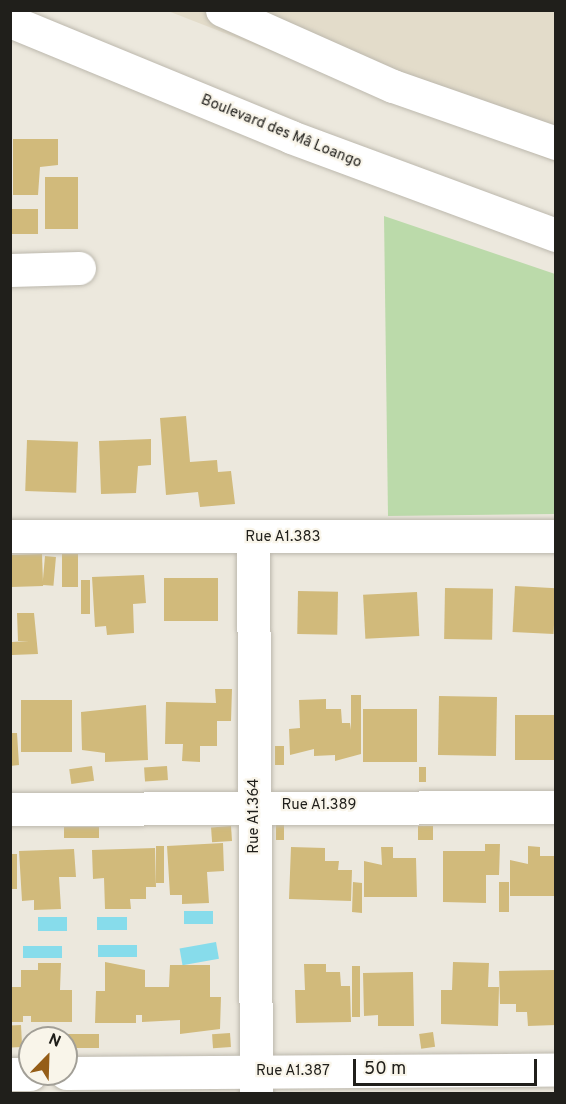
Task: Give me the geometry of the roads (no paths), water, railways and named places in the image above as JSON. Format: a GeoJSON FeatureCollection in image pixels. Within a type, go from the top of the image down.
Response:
{"type":"FeatureCollection","features":[{"type":"Feature","properties":{"kind":"street"},"geometry":{"type":"LineString","coordinates":[[222,10],[393,86],[555,143]]}},
{"type":"Feature","properties":{"kind":"street","name":"Boulevard des Mâ Loango"},"geometry":{"type":"LineString","coordinates":[[10,21],[291,137],[555,235]]}},
{"type":"Feature","properties":{"kind":"street"},"geometry":{"type":"LineString","coordinates":[[10,270],[79,268]]}},
{"type":"Feature","properties":{"kind":"street","name":"Rue A1.383"},"geometry":{"type":"LineString","coordinates":[[10,536],[253,538],[555,536]]}},
{"type":"Feature","properties":{"kind":"street","name":"Rue A1.364"},"geometry":{"type":"LineString","coordinates":[[253,538],[256,1083]]}},
{"type":"Feature","properties":{"kind":"street","name":"Rue A1.389"},"geometry":{"type":"LineString","coordinates":[[10,809],[255,805],[555,807]]}},
{"type":"Feature","properties":{"kind":"street","name":"Rue A1.387"},"geometry":{"type":"LineString","coordinates":[[78,1074],[256,1083],[555,1070]]}},
{"type":"Feature","properties":{"kind":"water"},"geometry":{"type":"Polygon","coordinates":[[[184,911],[213,911],[213,924],[184,924],[184,911]]]}},
{"type":"Feature","properties":{"kind":"water"},"geometry":{"type":"Polygon","coordinates":[[[38,917],[67,917],[67,931],[38,931],[38,917]]]}},
{"type":"Feature","properties":{"kind":"water"},"geometry":{"type":"Polygon","coordinates":[[[97,917],[127,917],[127,930],[97,930],[97,917]]]}},
{"type":"Feature","properties":{"kind":"water"},"geometry":{"type":"Polygon","coordinates":[[[216,942],[219,959],[183,965],[180,948],[216,942]]]}},
{"type":"Feature","properties":{"kind":"water"},"geometry":{"type":"Polygon","coordinates":[[[98,945],[137,945],[137,957],[98,957],[98,945]]]}},
{"type":"Feature","properties":{"kind":"water"},"geometry":{"type":"Polygon","coordinates":[[[23,946],[62,946],[62,958],[23,958],[23,946]]]}}]}
